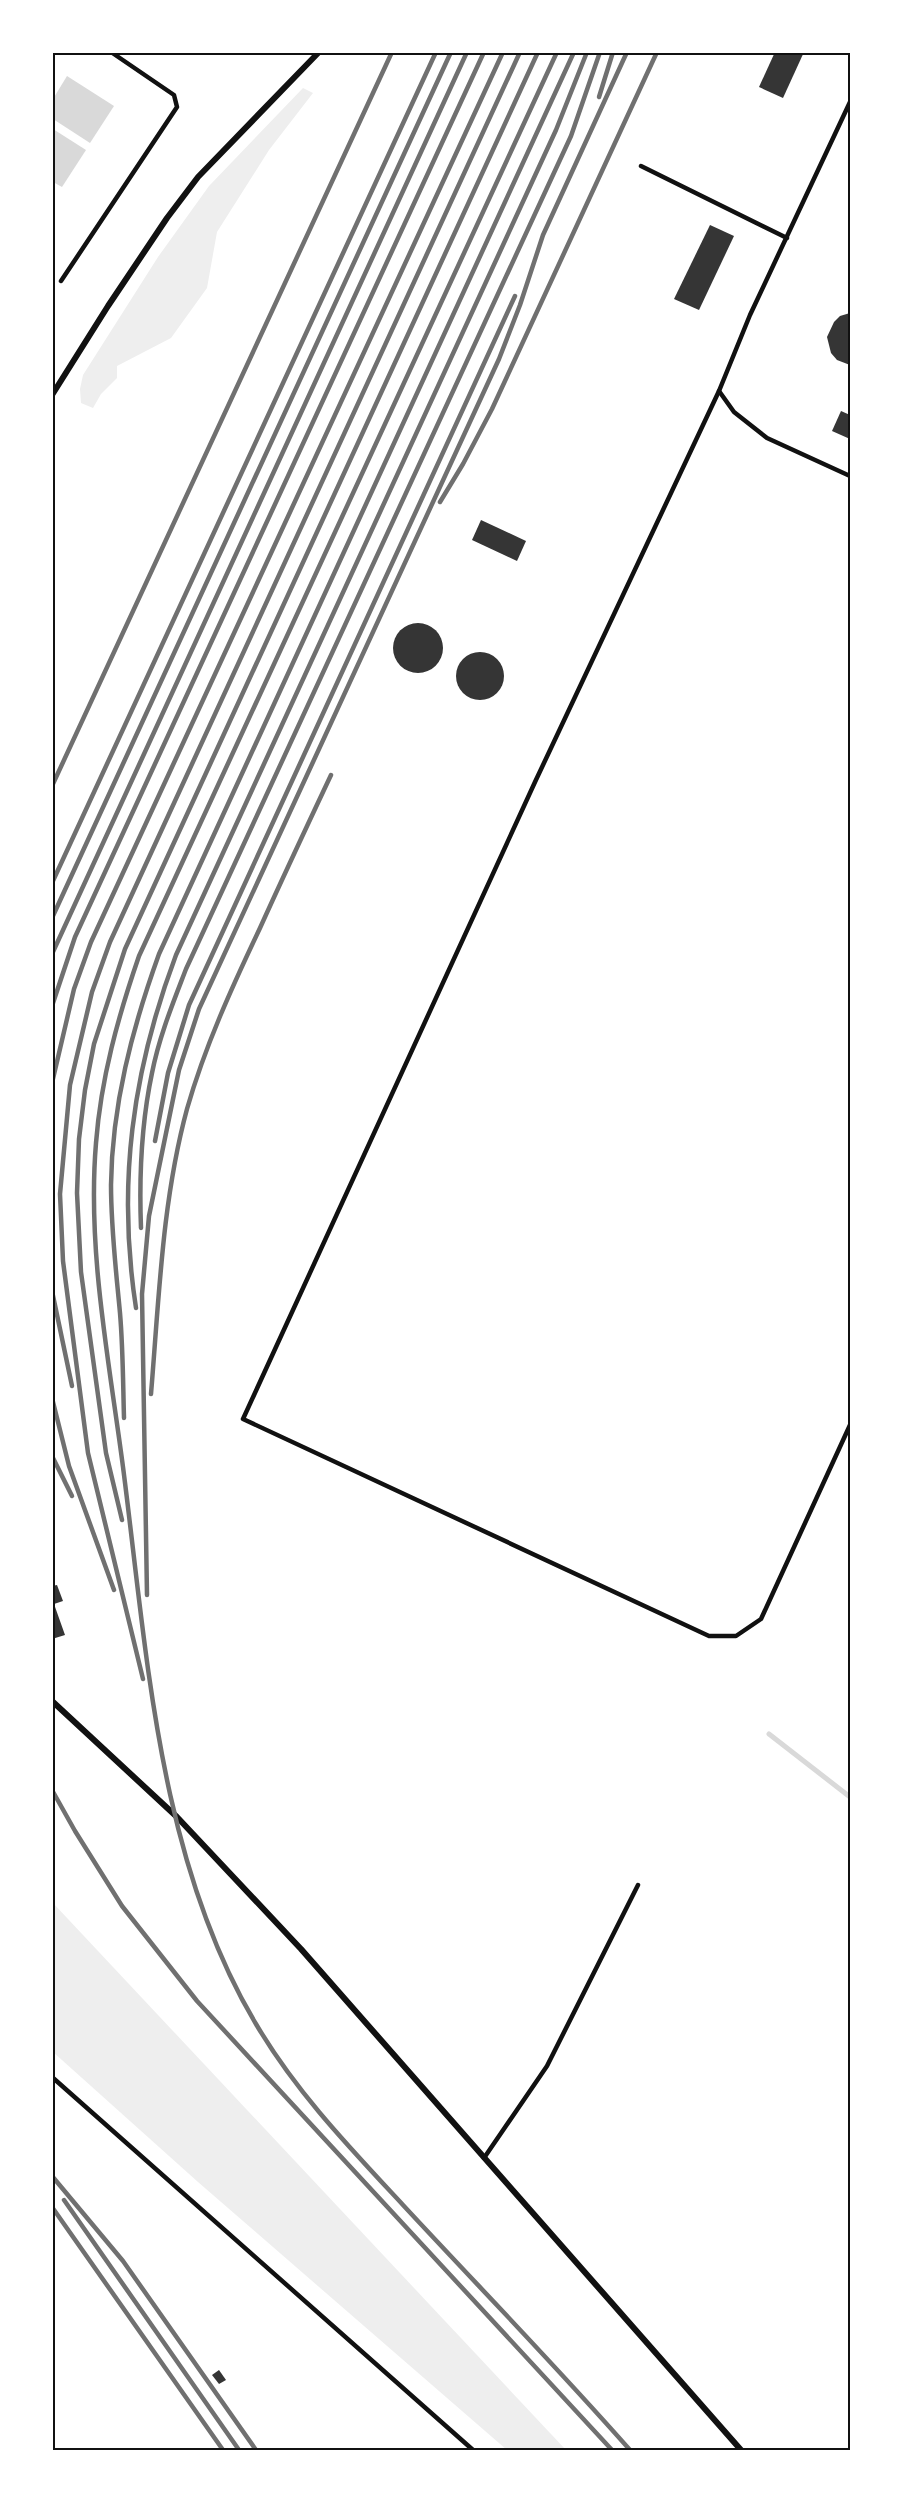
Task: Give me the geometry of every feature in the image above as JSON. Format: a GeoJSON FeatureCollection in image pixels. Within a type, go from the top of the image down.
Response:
{"type":"FeatureCollection","features":[{"type":"Feature","properties":{"kind":"street"},"geometry":{"type":"LineString","coordinates":[[52,394],[121,287],[198,177],[319,52]]}},
{"type":"Feature","properties":{"kind":"street"},"geometry":{"type":"LineString","coordinates":[[52,1701],[177,1817],[231,1873],[741,2451]]}},
{"type":"Feature","properties":{"kind":"lane"},"geometry":{"type":"LineString","coordinates":[[62,281],[177,107],[174,95],[111,52]]}},
{"type":"Feature","properties":{"kind":"lane"},"geometry":{"type":"LineString","coordinates":[[850,102],[750,315],[719,391],[535,782],[243,1419],[709,1636],[736,1636],[761,1619],[850,1425]]}},
{"type":"Feature","properties":{"kind":"lane"},"geometry":{"type":"LineString","coordinates":[[641,166],[787,238]]}},
{"type":"Feature","properties":{"kind":"lane"},"geometry":{"type":"LineString","coordinates":[[719,391],[734,412],[767,438],[850,476]]}},
{"type":"Feature","properties":{"kind":"lane"},"geometry":{"type":"LineString","coordinates":[[484,2158],[547,2066],[638,1885]]}},
{"type":"Feature","properties":{"kind":"lane"},"geometry":{"type":"LineString","coordinates":[[52,2077],[473,2451]]}},
{"type":"Feature","properties":{"kind":"shaded area"},"geometry":{"type":"Polygon","coordinates":[[[67,76],[114,106],[90,143],[53,119],[53,99],[67,76]]]}},
{"type":"Feature","properties":{"kind":"shaded area"},"geometry":{"type":"Polygon","coordinates":[[[303,88],[313,93],[269,150],[217,232],[207,288],[171,338],[117,366],[117,378],[101,394],[93,408],[81,403],[80,389],[83,375],[158,257],[209,186],[303,88]]]}},
{"type":"Feature","properties":{"kind":"shaded area"},"geometry":{"type":"Polygon","coordinates":[[[53,129],[86,150],[62,187],[53,182],[53,129]]]}},
{"type":"Feature","properties":{"kind":"shaded area"},"geometry":{"type":"Polygon","coordinates":[[[53,1903],[566,2450],[507,2450],[198,2182],[53,2052],[53,1903]]]}},
{"type":"Feature","properties":{"kind":"building"},"geometry":{"type":"Polygon","coordinates":[[[775,52],[804,52],[783,98],[759,87],[775,52]]]}},
{"type":"Feature","properties":{"kind":"building"},"geometry":{"type":"Polygon","coordinates":[[[710,225],[734,236],[699,310],[674,299],[710,225]]]}},
{"type":"Feature","properties":{"kind":"building"},"geometry":{"type":"Polygon","coordinates":[[[850,313],[850,365],[837,360],[831,353],[827,337],[834,322],[840,316],[850,313]]]}},
{"type":"Feature","properties":{"kind":"building"},"geometry":{"type":"Polygon","coordinates":[[[841,411],[850,415],[850,439],[832,431],[841,411]]]}},
{"type":"Feature","properties":{"kind":"building"},"geometry":{"type":"Polygon","coordinates":[[[481,520],[526,541],[517,561],[472,540],[481,520]]]}},
{"type":"Feature","properties":{"kind":"building"},"geometry":{"type":"Polygon","coordinates":[[[418,623],[432,627],[439,634],[443,648],[439,662],[432,669],[418,673],[404,669],[397,662],[393,648],[397,634],[404,627],[418,623]]]}},
{"type":"Feature","properties":{"kind":"building"},"geometry":{"type":"Polygon","coordinates":[[[475,652],[485,652],[497,659],[504,671],[504,681],[497,693],[485,700],[475,700],[460,689],[456,681],[456,671],[467,656],[475,652]]]}},
{"type":"Feature","properties":{"kind":"building"},"geometry":{"type":"Polygon","coordinates":[[[57,1585],[63,1601],[54,1604],[65,1635],[52,1639],[52,1586],[57,1585]]]}},
{"type":"Feature","properties":{"kind":"building"},"geometry":{"type":"Polygon","coordinates":[[[219,2370],[226,2380],[219,2384],[212,2375],[219,2370]]]}},
{"type":"Feature","properties":{"kind":"waterway"},"geometry":{"type":"LineString","coordinates":[[769,1734],[850,1797]]}},
{"type":"Feature","properties":{"kind":"railway"},"geometry":{"type":"LineString","coordinates":[[52,786],[392,52]]}},
{"type":"Feature","properties":{"kind":"railway"},"geometry":{"type":"LineString","coordinates":[[52,883],[436,52]]}},
{"type":"Feature","properties":{"kind":"railway"},"geometry":{"type":"LineString","coordinates":[[52,918],[451,52]]}},
{"type":"Feature","properties":{"kind":"railway"},"geometry":{"type":"LineString","coordinates":[[52,954],[467,52]]}},
{"type":"Feature","properties":{"kind":"railway"},"geometry":{"type":"LineString","coordinates":[[52,1006],[75,937],[484,52]]}},
{"type":"Feature","properties":{"kind":"railway"},"geometry":{"type":"LineString","coordinates":[[52,1083],[74,989],[91,942],[503,52]]}},
{"type":"Feature","properties":{"kind":"railway"},"geometry":{"type":"LineString","coordinates":[[143,1679],[88,1453],[63,1261],[60,1194],[70,1085],[92,992],[110,942],[520,52]]}},
{"type":"Feature","properties":{"kind":"railway"},"geometry":{"type":"LineString","coordinates":[[122,1520],[106,1453],[81,1272],[77,1193],[79,1139],[94,1044],[125,949],[538,52]]}},
{"type":"Feature","properties":{"kind":"railway"},"geometry":{"type":"LineString","coordinates":[[557,52],[139,956],[117,1025],[106,1071],[96,1143],[94,1224],[106,1346],[140,1609],[162,1753],[177,1824],[197,1894],[223,1961],[256,2024],[272,2049],[325,2119],[630,2450]]}},
{"type":"Feature","properties":{"kind":"railway"},"geometry":{"type":"LineString","coordinates":[[124,1418],[121,1326],[112,1218],[112,1155],[125,1068],[149,982],[159,954],[574,52]]}},
{"type":"Feature","properties":{"kind":"railway"},"geometry":{"type":"LineString","coordinates":[[136,1308],[130,1262],[128,1217],[132,1129],[149,1042],[176,955],[556,130],[587,52]]}},
{"type":"Feature","properties":{"kind":"railway"},"geometry":{"type":"LineString","coordinates":[[141,1228],[140,1189],[145,1112],[155,1060],[171,1007],[186,969],[571,136],[600,52]]}},
{"type":"Feature","properties":{"kind":"railway"},"geometry":{"type":"LineString","coordinates":[[599,97],[613,52]]}},
{"type":"Feature","properties":{"kind":"railway"},"geometry":{"type":"LineString","coordinates":[[147,1595],[142,1294],[149,1216],[179,1070],[199,1009],[499,359],[543,235],[627,52]]}},
{"type":"Feature","properties":{"kind":"railway"},"geometry":{"type":"LineString","coordinates":[[440,502],[492,409],[657,52]]}},
{"type":"Feature","properties":{"kind":"railway"},"geometry":{"type":"LineString","coordinates":[[155,1141],[168,1073],[189,1005],[515,296]]}},
{"type":"Feature","properties":{"kind":"railway"},"geometry":{"type":"LineString","coordinates":[[151,1394],[167,1215],[187,1109],[202,1062],[229,995],[331,775]]}},
{"type":"Feature","properties":{"kind":"railway"},"geometry":{"type":"LineString","coordinates":[[52,1291],[72,1386]]}},
{"type":"Feature","properties":{"kind":"railway"},"geometry":{"type":"LineString","coordinates":[[52,1398],[69,1466],[114,1590]]}},
{"type":"Feature","properties":{"kind":"railway"},"geometry":{"type":"LineString","coordinates":[[52,1456],[72,1496]]}},
{"type":"Feature","properties":{"kind":"railway"},"geometry":{"type":"LineString","coordinates":[[52,1790],[122,1906],[197,2001],[612,2450]]}},
{"type":"Feature","properties":{"kind":"railway"},"geometry":{"type":"LineString","coordinates":[[52,2176],[123,2261],[256,2450]]}},
{"type":"Feature","properties":{"kind":"railway"},"geometry":{"type":"LineString","coordinates":[[64,2200],[239,2450]]}},
{"type":"Feature","properties":{"kind":"railway"},"geometry":{"type":"LineString","coordinates":[[52,2207],[223,2450]]}}]}
